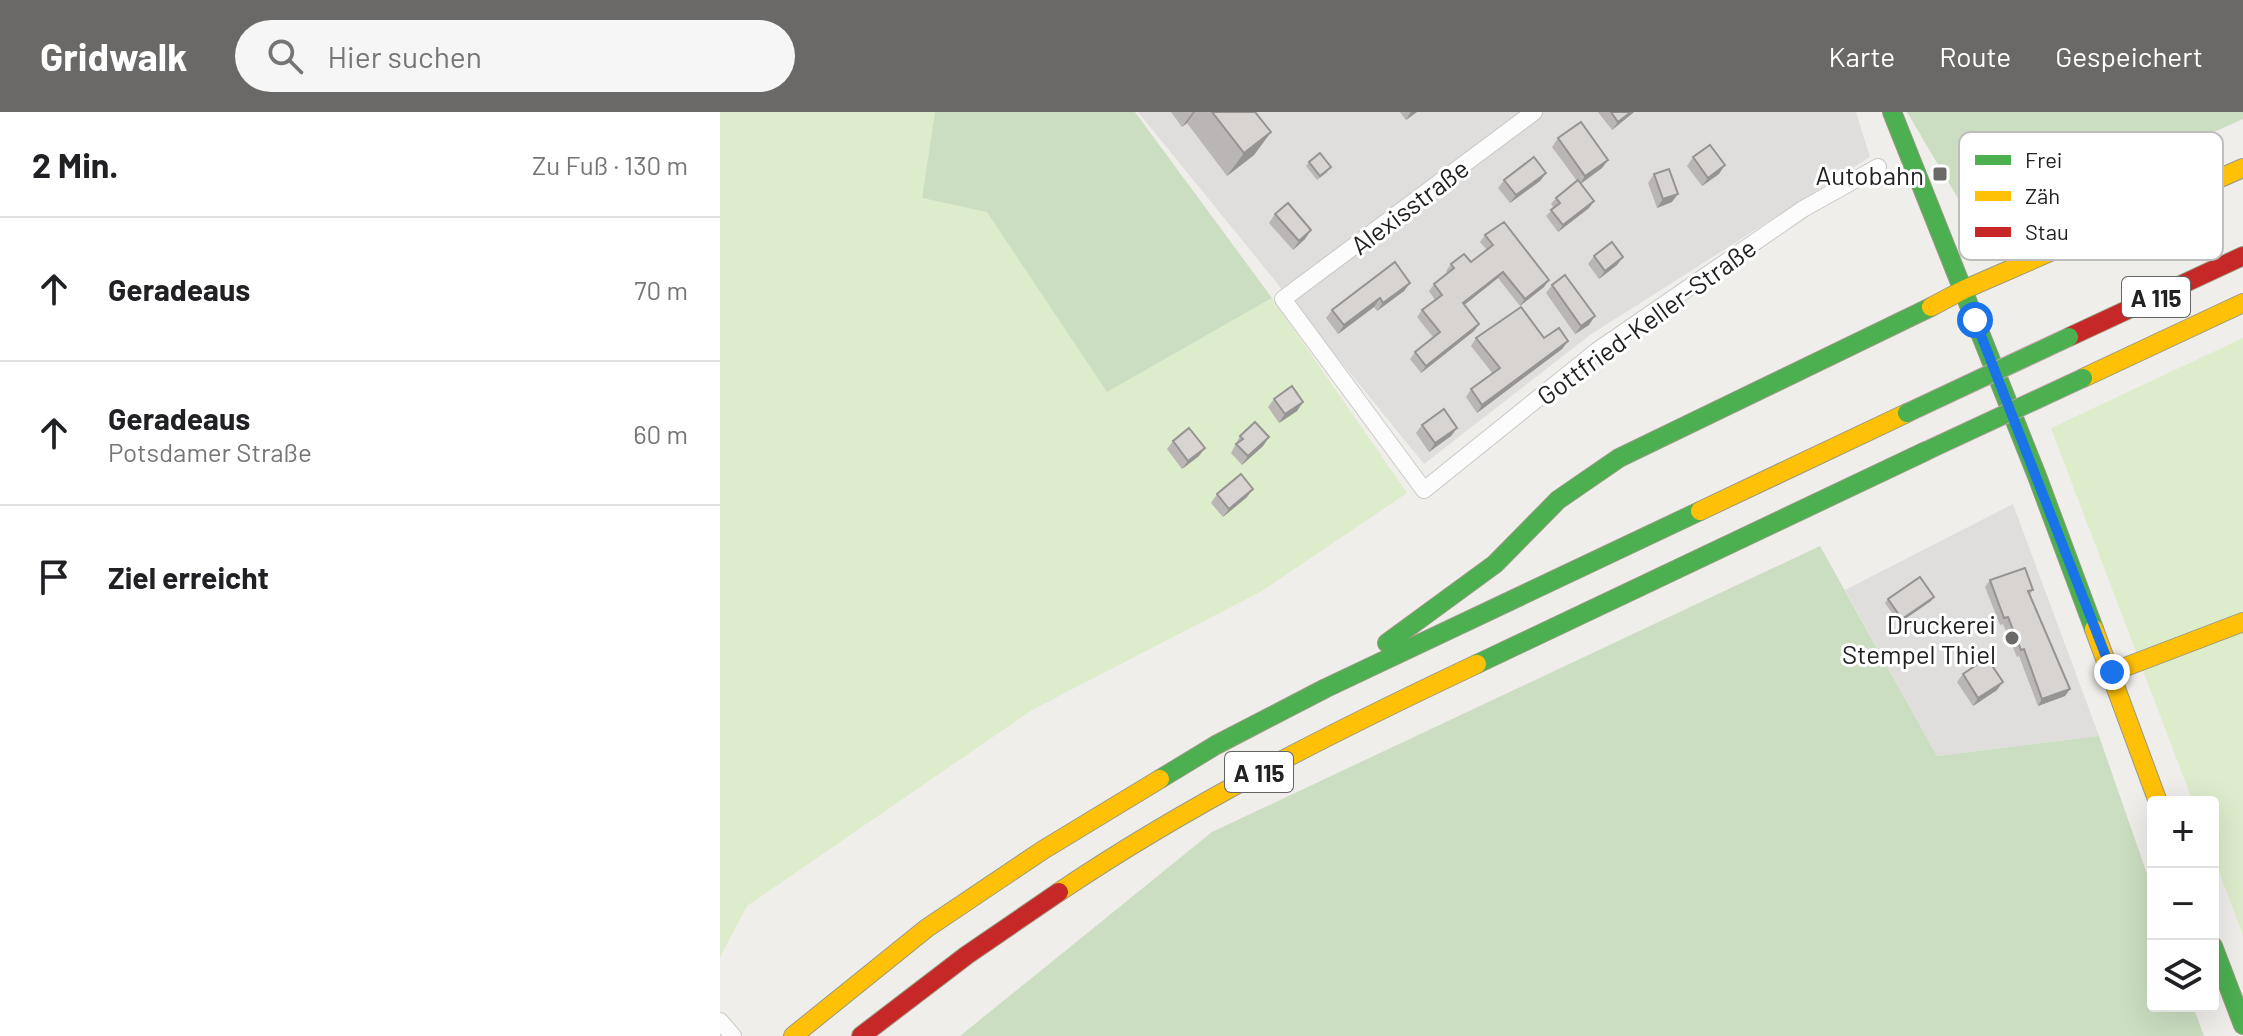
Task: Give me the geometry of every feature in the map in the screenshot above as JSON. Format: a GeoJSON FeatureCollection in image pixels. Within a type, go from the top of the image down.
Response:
{"type":"FeatureCollection","features":[{"type":"Feature","properties":{"kind":"main road"},"geometry":{"type":"LineString","coordinates":[[1892,112],[2048,506],[2156,796]]}},
{"type":"Feature","properties":{"kind":"main road"},"geometry":{"type":"LineString","coordinates":[[2223,177],[2243,168]]}},
{"type":"Feature","properties":{"kind":"main road","name":"A 115"},"geometry":{"type":"LineString","coordinates":[[793,1036],[927,928],[1043,850],[1216,745],[1326,688],[2243,256]]}},
{"type":"Feature","properties":{"kind":"main road"},"geometry":{"type":"LineString","coordinates":[[1326,688],[1495,564],[1558,500],[1619,458],[1900,324],[1963,290],[2032,260]]}},
{"type":"Feature","properties":{"kind":"main road","name":"A 115"},"geometry":{"type":"LineString","coordinates":[[861,1036],[977,948],[1069,885],[1236,784],[1424,688],[2243,303]]}},
{"type":"Feature","properties":{"kind":"main road"},"geometry":{"type":"LineString","coordinates":[[2184,330],[2243,324]]}},
{"type":"Feature","properties":{"kind":"main road"},"geometry":{"type":"LineString","coordinates":[[2112,672],[2243,622]]}},
{"type":"Feature","properties":{"kind":"main road"},"geometry":{"type":"LineString","coordinates":[[2219,962],[2243,1025]]}},
{"type":"Feature","properties":{"kind":"street","name":"Alexisstraße"},"geometry":{"type":"LineString","coordinates":[[1424,490],[1283,299],[1534,112]]}},
{"type":"Feature","properties":{"kind":"street","name":"Gottfried-Keller-Straße"},"geometry":{"type":"LineString","coordinates":[[1424,490],[1598,350],[1803,209],[1878,167]]}},
{"type":"Feature","properties":{"kind":"street"},"geometry":{"type":"LineString","coordinates":[[720,1021],[733,1035]]}},
{"type":"Feature","properties":{"kind":"shaded area"},"geometry":{"type":"Polygon","coordinates":[[[1138,112],[1856,112],[1870,157],[1590,335],[1424,464],[1138,112]]]}},
{"type":"Feature","properties":{"kind":"shaded area"},"geometry":{"type":"Polygon","coordinates":[[[2013,504],[2099,736],[1937,756],[1845,590],[2013,504]]]}},
{"type":"Feature","properties":{"kind":"green space"},"geometry":{"type":"Polygon","coordinates":[[[720,112],[935,112],[922,198],[987,211],[1107,392],[1272,298],[1407,493],[1262,591],[1032,710],[747,906],[720,957],[720,112]]]}},
{"type":"Feature","properties":{"kind":"green space"},"geometry":{"type":"Polygon","coordinates":[[[935,112],[1135,112],[1272,298],[1107,392],[987,212],[922,198],[935,112]]]}},
{"type":"Feature","properties":{"kind":"green space"},"geometry":{"type":"Polygon","coordinates":[[[1907,112],[2243,112],[2243,119],[2214,132],[1959,132],[1959,200],[1907,112]]]}},
{"type":"Feature","properties":{"kind":"green space"},"geometry":{"type":"Polygon","coordinates":[[[2243,338],[2243,935],[2219,872],[2219,796],[2191,796],[2051,428],[2243,338]]]}},
{"type":"Feature","properties":{"kind":"green space"},"geometry":{"type":"Polygon","coordinates":[[[1820,546],[1937,756],[2099,736],[2147,874],[2147,1012],[2195,1012],[2204,1036],[960,1036],[1212,832],[1820,546]]]}},
{"type":"Feature","properties":{"kind":"building"},"geometry":{"type":"Polygon","coordinates":[[[1212,112],[1255,112],[1271,132],[1244,153],[1212,112]]]}},
{"type":"Feature","properties":{"kind":"building"},"geometry":{"type":"Polygon","coordinates":[[[1611,112],[1631,112],[1618,122],[1611,112]]]}},
{"type":"Feature","properties":{"kind":"building"},"geometry":{"type":"Polygon","coordinates":[[[1581,122],[1608,160],[1585,176],[1558,138],[1581,122]]]}},
{"type":"Feature","properties":{"kind":"building"},"geometry":{"type":"Polygon","coordinates":[[[1710,145],[1725,165],[1708,178],[1693,157],[1710,145]]]}},
{"type":"Feature","properties":{"kind":"building"},"geometry":{"type":"Polygon","coordinates":[[[1320,153],[1331,167],[1320,176],[1309,162],[1320,153]]]}},
{"type":"Feature","properties":{"kind":"building"},"geometry":{"type":"Polygon","coordinates":[[[1534,157],[1546,173],[1516,195],[1504,180],[1534,157]]]}},
{"type":"Feature","properties":{"kind":"building"},"geometry":{"type":"Polygon","coordinates":[[[1669,169],[1678,194],[1663,199],[1654,174],[1669,169]]]}},
{"type":"Feature","properties":{"kind":"building"},"geometry":{"type":"Polygon","coordinates":[[[1578,180],[1594,201],[1563,225],[1551,210],[1560,203],[1556,198],[1578,180]]]}},
{"type":"Feature","properties":{"kind":"building"},"geometry":{"type":"Polygon","coordinates":[[[1288,203],[1311,230],[1299,241],[1275,214],[1288,203]]]}},
{"type":"Feature","properties":{"kind":"building"},"geometry":{"type":"Polygon","coordinates":[[[1504,222],[1549,280],[1525,299],[1503,272],[1463,303],[1479,324],[1426,366],[1415,352],[1440,332],[1422,310],[1442,295],[1434,284],[1454,268],[1451,264],[1464,254],[1471,262],[1493,245],[1485,235],[1504,222]]]}},
{"type":"Feature","properties":{"kind":"building"},"geometry":{"type":"Polygon","coordinates":[[[1612,242],[1623,257],[1605,271],[1594,256],[1612,242]]]}},
{"type":"Feature","properties":{"kind":"building"},"geometry":{"type":"Polygon","coordinates":[[[1395,262],[1410,283],[1383,303],[1380,298],[1344,325],[1332,310],[1395,262]]]}},
{"type":"Feature","properties":{"kind":"building"},"geometry":{"type":"Polygon","coordinates":[[[1565,275],[1595,316],[1581,326],[1552,285],[1565,275]]]}},
{"type":"Feature","properties":{"kind":"building"},"geometry":{"type":"Polygon","coordinates":[[[1521,307],[1544,338],[1559,328],[1568,341],[1482,405],[1471,389],[1500,368],[1476,338],[1521,307]]]}},
{"type":"Feature","properties":{"kind":"building"},"geometry":{"type":"Polygon","coordinates":[[[1292,386],[1303,402],[1285,414],[1274,399],[1292,386]]]}},
{"type":"Feature","properties":{"kind":"building"},"geometry":{"type":"Polygon","coordinates":[[[1444,409],[1457,428],[1435,443],[1422,425],[1444,409]]]}},
{"type":"Feature","properties":{"kind":"building"},"geometry":{"type":"Polygon","coordinates":[[[1255,422],[1269,437],[1248,456],[1236,444],[1255,422]]]}},
{"type":"Feature","properties":{"kind":"building"},"geometry":{"type":"Polygon","coordinates":[[[1189,428],[1205,448],[1188,461],[1173,441],[1189,428]]]}},
{"type":"Feature","properties":{"kind":"building"},"geometry":{"type":"Polygon","coordinates":[[[1241,474],[1253,489],[1229,509],[1217,494],[1241,474]]]}},
{"type":"Feature","properties":{"kind":"building"},"geometry":{"type":"Polygon","coordinates":[[[2025,568],[2033,590],[2028,591],[2070,689],[2042,699],[2024,649],[2021,650],[2008,617],[2004,618],[1990,580],[2025,568]]]}},
{"type":"Feature","properties":{"kind":"building"},"geometry":{"type":"Polygon","coordinates":[[[1920,577],[1934,597],[1902,619],[1888,599],[1920,577]]]}},
{"type":"Feature","properties":{"kind":"building"},"geometry":{"type":"Polygon","coordinates":[[[1987,658],[2003,682],[1978,698],[1963,674],[1987,658]]]}},
{"type":"Feature","properties":{"kind":"traffic: fast"},"geometry":{"type":"LineString","coordinates":[[1892,112],[2037,476],[2094,629]]}},
{"type":"Feature","properties":{"kind":"traffic: fast"},"geometry":{"type":"LineString","coordinates":[[1387,643],[1495,564],[1558,500],[1619,458],[1931,307]]}},
{"type":"Feature","properties":{"kind":"traffic: fast"},"geometry":{"type":"LineString","coordinates":[[1907,413],[2069,337]]}},
{"type":"Feature","properties":{"kind":"traffic: fast"},"geometry":{"type":"LineString","coordinates":[[1926,451],[2083,378]]}},
{"type":"Feature","properties":{"kind":"traffic: fast"},"geometry":{"type":"LineString","coordinates":[[1477,664],[1926,451]]}},
{"type":"Feature","properties":{"kind":"traffic: fast"},"geometry":{"type":"LineString","coordinates":[[1160,779],[1216,745],[1326,688],[1700,511]]}},
{"type":"Feature","properties":{"kind":"traffic: fast"},"geometry":{"type":"LineString","coordinates":[[2219,962],[2243,1025]]}},
{"type":"Feature","properties":{"kind":"traffic: slow"},"geometry":{"type":"LineString","coordinates":[[2223,177],[2243,168]]}},
{"type":"Feature","properties":{"kind":"traffic: slow"},"geometry":{"type":"LineString","coordinates":[[1931,307],[2032,260]]}},
{"type":"Feature","properties":{"kind":"traffic: slow"},"geometry":{"type":"LineString","coordinates":[[2083,378],[2243,303]]}},
{"type":"Feature","properties":{"kind":"traffic: slow"},"geometry":{"type":"LineString","coordinates":[[1700,511],[1907,413]]}},
{"type":"Feature","properties":{"kind":"traffic: slow"},"geometry":{"type":"LineString","coordinates":[[2112,672],[2243,622]]}},
{"type":"Feature","properties":{"kind":"traffic: slow"},"geometry":{"type":"LineString","coordinates":[[2094,629],[2156,796]]}},
{"type":"Feature","properties":{"kind":"traffic: slow"},"geometry":{"type":"LineString","coordinates":[[1059,892],[1160,828],[1264,770],[1477,664]]}},
{"type":"Feature","properties":{"kind":"traffic: slow"},"geometry":{"type":"LineString","coordinates":[[793,1036],[927,928],[1043,850],[1160,779]]}},
{"type":"Feature","properties":{"kind":"traffic: jam"},"geometry":{"type":"LineString","coordinates":[[2069,337],[2243,256]]}},
{"type":"Feature","properties":{"kind":"traffic: jam"},"geometry":{"type":"LineString","coordinates":[[861,1036],[967,955],[1059,892]]}},
{"type":"Feature","properties":{"kind":"place","name":"Autobahn"},"geometry":{"type":"Point","coordinates":[1940,174]}},
{"type":"Feature","properties":{"kind":"place","name":"Druckerei Stempel Thiel"},"geometry":{"type":"Point","coordinates":[2012,638]}},
{"type":"Feature","properties":{"kind":"route"},"geometry":{"type":"LineString","coordinates":[[1975,320],[2112,672]]}}]}
